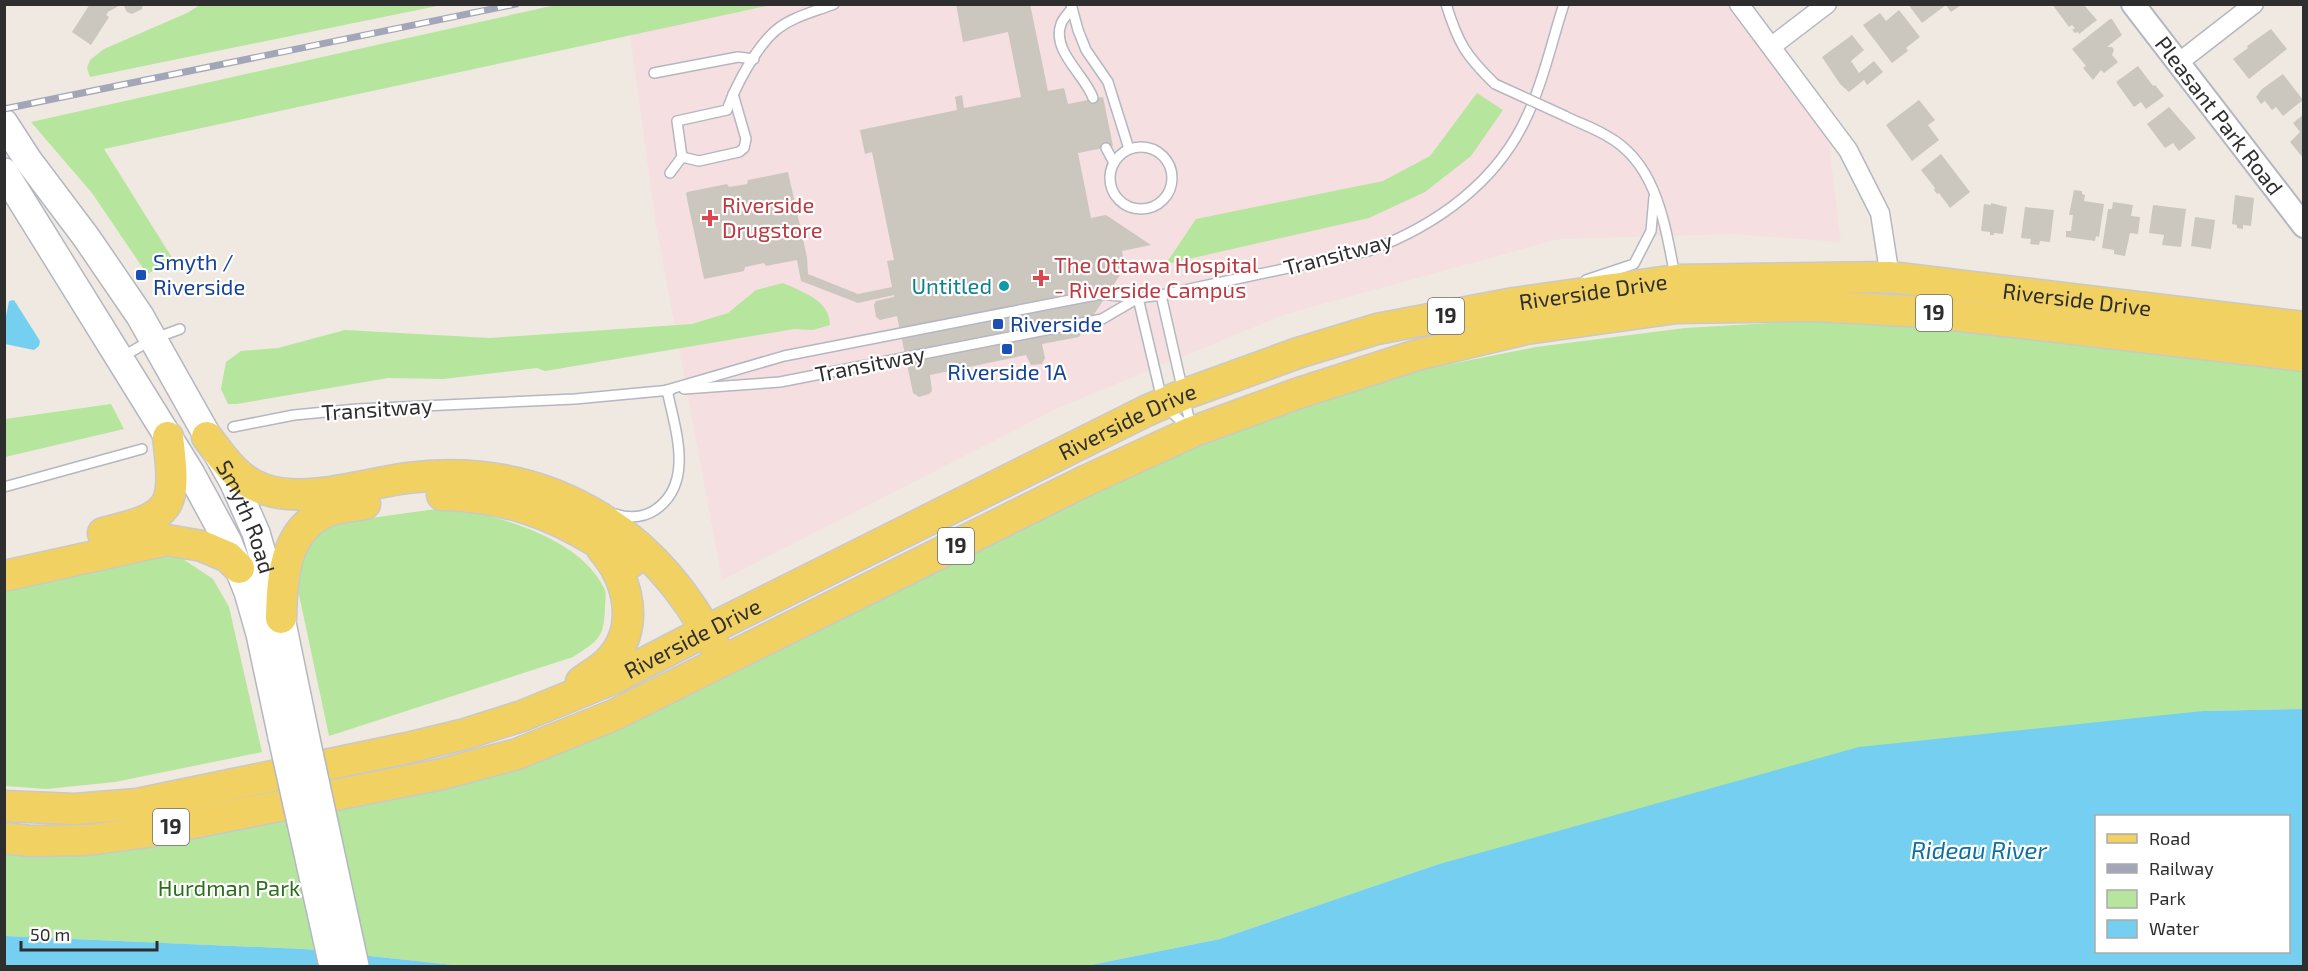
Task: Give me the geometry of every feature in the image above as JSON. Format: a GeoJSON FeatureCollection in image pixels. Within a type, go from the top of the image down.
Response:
{"type":"FeatureCollection","features":[{"type":"Feature","properties":{"kind":"main road","name":"Smyth Road"},"geometry":{"type":"LineString","coordinates":[[4,123],[27,160],[86,237],[153,339],[220,432],[234,483],[259,543],[281,618],[294,738],[333,966]]}},
{"type":"Feature","properties":{"kind":"main road","name":"Smyth Road"},"geometry":{"type":"LineString","coordinates":[[4,172],[120,358],[155,443],[214,515],[239,568],[294,738],[355,966]]}},
{"type":"Feature","properties":{"kind":"main road","name":"Riverside Drive"},"geometry":{"type":"LineString","coordinates":[[4,806],[75,809],[136,804],[445,739],[548,706],[615,678],[1174,399],[1298,353],[1377,329],[1514,303],[1677,294],[1890,277],[2301,323]]}},
{"type":"Feature","properties":{"kind":"main road","name":"Riverside Drive"},"geometry":{"type":"LineString","coordinates":[[4,838],[89,840],[128,835],[471,768],[517,754],[579,731],[715,666],[1083,482],[1192,432],[1296,394],[1417,355],[1677,294],[1814,306],[1927,312],[2304,356]]}},
{"type":"Feature","properties":{"kind":"main road"},"geometry":{"type":"LineString","coordinates":[[220,432],[237,475],[258,487],[278,493],[305,495],[406,478],[449,474],[491,478],[535,487],[583,506],[628,538],[678,589],[715,666]]}},
{"type":"Feature","properties":{"kind":"main road"},"geometry":{"type":"LineString","coordinates":[[4,556],[140,524],[158,514],[165,507],[170,496],[172,470],[155,443]]}},
{"type":"Feature","properties":{"kind":"main road"},"geometry":{"type":"LineString","coordinates":[[281,618],[284,565],[294,543],[317,517],[343,508],[432,495],[466,495],[496,500],[546,514],[570,524],[623,557],[699,635]]}},
{"type":"Feature","properties":{"kind":"main road"},"geometry":{"type":"LineString","coordinates":[[548,706],[607,663],[616,652],[627,623],[629,608],[621,576],[614,562],[594,539]]}},
{"type":"Feature","properties":{"kind":"main road"},"geometry":{"type":"LineString","coordinates":[[4,576],[167,540],[202,546],[228,557],[239,568]]}},
{"type":"Feature","properties":{"kind":"street"},"geometry":{"type":"LineString","coordinates":[[1739,4],[1848,150],[1880,213],[1890,277]]}},
{"type":"Feature","properties":{"kind":"street"},"geometry":{"type":"LineString","coordinates":[[1772,46],[1827,4]]}},
{"type":"Feature","properties":{"kind":"street","name":"Pleasant Park Road"},"geometry":{"type":"LineString","coordinates":[[2133,4],[2304,226]]}},
{"type":"Feature","properties":{"kind":"street"},"geometry":{"type":"LineString","coordinates":[[2178,63],[2254,4]]}},
{"type":"Feature","properties":{"kind":"lane"},"geometry":{"type":"LineString","coordinates":[[670,173],[682,157],[677,121],[727,110],[733,94],[754,59],[775,31],[796,18],[834,4]]}},
{"type":"Feature","properties":{"kind":"lane"},"geometry":{"type":"LineString","coordinates":[[1446,4],[1459,42],[1468,56],[1495,84],[1608,136],[1636,158],[1654,189],[1677,294]]}},
{"type":"Feature","properties":{"kind":"lane","name":"Transitway"},"geometry":{"type":"LineString","coordinates":[[667,390],[775,359],[1101,294],[1138,298],[1161,295],[1368,251],[1394,241],[1445,212],[1485,178],[1518,134],[1529,113],[1564,4]]}},
{"type":"Feature","properties":{"kind":"lane"},"geometry":{"type":"LineString","coordinates":[[1072,6],[1060,26],[1061,42],[1066,58],[1090,90],[1093,98]]}},
{"type":"Feature","properties":{"kind":"lane"},"geometry":{"type":"LineString","coordinates":[[1072,6],[1077,30],[1086,50],[1108,82],[1130,149]]}},
{"type":"Feature","properties":{"kind":"lane"},"geometry":{"type":"LineString","coordinates":[[654,73],[738,57],[754,59]]}},
{"type":"Feature","properties":{"kind":"lane"},"geometry":{"type":"LineString","coordinates":[[682,157],[699,161],[739,152],[744,148],[746,139],[733,94]]}},
{"type":"Feature","properties":{"kind":"lane"},"geometry":{"type":"LineString","coordinates":[[1106,148],[1114,163]]}},
{"type":"Feature","properties":{"kind":"lane"},"geometry":{"type":"LineString","coordinates":[[1149,148],[1159,152],[1171,168],[1172,188],[1160,204],[1151,209],[1130,208],[1114,194],[1110,184],[1110,173],[1114,163],[1120,154],[1130,149],[1149,148]]}},
{"type":"Feature","properties":{"kind":"lane"},"geometry":{"type":"LineString","coordinates":[[1579,282],[1634,264],[1651,231],[1654,189]]}},
{"type":"Feature","properties":{"kind":"lane"},"geometry":{"type":"LineString","coordinates":[[1514,303],[1568,285]]}},
{"type":"Feature","properties":{"kind":"lane"},"geometry":{"type":"LineString","coordinates":[[1161,295],[1174,399],[1192,432]]}},
{"type":"Feature","properties":{"kind":"lane"},"geometry":{"type":"LineString","coordinates":[[1138,298],[1174,399],[1192,432]]}},
{"type":"Feature","properties":{"kind":"lane","name":"Transitway"},"geometry":{"type":"LineString","coordinates":[[220,432],[294,415],[357,409],[575,399],[780,382],[1102,319],[1138,298]]}},
{"type":"Feature","properties":{"kind":"lane"},"geometry":{"type":"LineString","coordinates":[[120,358],[153,339],[180,329]]}},
{"type":"Feature","properties":{"kind":"lane"},"geometry":{"type":"LineString","coordinates":[[583,506],[625,517],[639,517],[651,513],[672,495],[677,482],[679,455],[667,390]]}},
{"type":"Feature","properties":{"kind":"lane"},"geometry":{"type":"LineString","coordinates":[[4,487],[155,443]]}},
{"type":"Feature","properties":{"kind":"shaded area","name":"The Ottawa Hospital - Riverside Campus"},"geometry":{"type":"Polygon","coordinates":[[[750,4],[1731,5],[1827,129],[1841,242],[1733,234],[1559,239],[1286,314],[1060,407],[722,580],[656,225],[630,35],[750,4]]]}},
{"type":"Feature","properties":{"kind":"green space"},"geometry":{"type":"Polygon","coordinates":[[[560,4],[771,5],[104,149],[174,261],[147,274],[92,193],[31,122],[560,4]]]}},
{"type":"Feature","properties":{"kind":"green space"},"geometry":{"type":"Polygon","coordinates":[[[200,5],[442,5],[90,77],[87,68],[90,60],[104,49],[187,13],[200,5]]]}},
{"type":"Feature","properties":{"kind":"green space"},"geometry":{"type":"Polygon","coordinates":[[[1477,93],[1503,110],[1471,156],[1425,192],[1369,218],[1171,263],[1167,262],[1196,219],[1383,181],[1430,156],[1477,93]]]}},
{"type":"Feature","properties":{"kind":"green space"},"geometry":{"type":"Polygon","coordinates":[[[783,283],[820,303],[829,316],[830,325],[813,330],[794,329],[545,371],[537,368],[443,379],[388,378],[237,404],[228,404],[221,389],[226,362],[241,351],[278,348],[345,330],[490,338],[692,324],[728,313],[756,290],[783,283]]]}},
{"type":"Feature","properties":{"kind":"green space","name":"Hurdman Park"},"geometry":{"type":"Polygon","coordinates":[[[1825,320],[1969,330],[2303,370],[2303,709],[2203,711],[1436,865],[1220,939],[1086,966],[463,966],[304,949],[5,936],[4,851],[428,791],[513,771],[691,695],[1196,443],[1400,374],[1536,347],[1685,328],[1825,320]]]}},
{"type":"Feature","properties":{"kind":"green space"},"geometry":{"type":"Polygon","coordinates":[[[111,404],[124,429],[5,457],[5,419],[111,404]]]}},
{"type":"Feature","properties":{"kind":"green space"},"geometry":{"type":"Polygon","coordinates":[[[451,507],[493,517],[537,532],[577,556],[593,571],[605,590],[601,632],[594,642],[573,657],[329,736],[298,590],[301,556],[322,530],[349,521],[451,507]]]}},
{"type":"Feature","properties":{"kind":"green space"},"geometry":{"type":"Polygon","coordinates":[[[147,555],[180,557],[213,579],[229,607],[262,752],[115,782],[46,789],[5,786],[4,590],[147,555]]]}},
{"type":"Feature","properties":{"kind":"water"},"geometry":{"type":"Polygon","coordinates":[[[14,300],[40,341],[39,346],[34,350],[5,344],[5,322],[9,301],[14,300]]]}},
{"type":"Feature","properties":{"kind":"water","name":"Rideau River"},"geometry":{"type":"Polygon","coordinates":[[[2303,709],[2303,966],[1086,966],[1220,939],[1436,865],[1859,747],[2203,711],[2303,709]]]}},
{"type":"Feature","properties":{"kind":"water"},"geometry":{"type":"Polygon","coordinates":[[[5,936],[304,949],[463,966],[5,966],[5,936]]]}},
{"type":"Feature","properties":{"kind":"building"},"geometry":{"type":"Polygon","coordinates":[[[90,4],[122,4],[108,12],[106,15],[109,17],[91,45],[72,32],[90,4]]]}},
{"type":"Feature","properties":{"kind":"building"},"geometry":{"type":"Polygon","coordinates":[[[123,4],[143,4],[142,9],[132,14],[127,12],[123,4]]]}},
{"type":"Feature","properties":{"kind":"building"},"geometry":{"type":"Polygon","coordinates":[[[956,4],[1030,4],[1048,91],[1064,88],[1068,104],[1103,97],[1113,146],[1078,153],[1091,218],[1106,215],[1151,245],[1122,251],[1126,271],[1122,272],[1079,337],[1042,344],[1045,358],[1042,364],[1031,365],[1026,355],[930,375],[932,391],[919,397],[913,393],[897,316],[880,320],[876,317],[874,305],[876,301],[894,297],[894,295],[858,303],[801,281],[797,260],[766,266],[764,263],[745,267],[744,271],[704,279],[686,194],[727,184],[729,187],[747,184],[748,180],[788,172],[807,257],[808,274],[858,294],[892,287],[887,261],[894,260],[872,152],[865,154],[860,130],[957,110],[955,97],[962,95],[964,108],[1021,97],[1008,32],[963,42],[956,4]]]}},
{"type":"Feature","properties":{"kind":"building"},"geometry":{"type":"Polygon","coordinates":[[[1908,4],[1961,5],[1951,12],[1946,5],[1922,23],[1908,4]]]}},
{"type":"Feature","properties":{"kind":"building"},"geometry":{"type":"Polygon","coordinates":[[[2052,4],[2083,4],[2097,20],[2079,34],[2075,33],[2072,30],[2075,28],[2072,25],[2069,27],[2052,4]]]}},
{"type":"Feature","properties":{"kind":"building"},"geometry":{"type":"Polygon","coordinates":[[[1899,10],[1920,37],[1906,48],[1908,51],[1892,63],[1863,25],[1880,13],[1886,21],[1899,10]]]}},
{"type":"Feature","properties":{"kind":"building"},"geometry":{"type":"Polygon","coordinates":[[[2110,19],[2122,35],[2107,47],[2112,47],[2114,50],[2112,55],[2118,62],[2104,73],[2101,70],[2093,80],[2083,68],[2086,66],[2072,49],[2110,19]]]}},
{"type":"Feature","properties":{"kind":"building"},"geometry":{"type":"Polygon","coordinates":[[[2271,29],[2287,49],[2249,79],[2233,59],[2271,29]]]}},
{"type":"Feature","properties":{"kind":"building"},"geometry":{"type":"Polygon","coordinates":[[[1852,35],[1864,50],[1851,61],[1859,73],[1874,61],[1883,72],[1867,85],[1864,80],[1849,92],[1840,84],[1822,57],[1852,35]]]}},
{"type":"Feature","properties":{"kind":"building"},"geometry":{"type":"Polygon","coordinates":[[[2138,66],[2164,96],[2146,109],[2141,102],[2134,107],[2116,82],[2138,66]]]}},
{"type":"Feature","properties":{"kind":"building"},"geometry":{"type":"Polygon","coordinates":[[[2283,74],[2303,100],[2283,116],[2276,107],[2272,110],[2265,101],[2261,104],[2256,97],[2262,89],[2283,74]]]}},
{"type":"Feature","properties":{"kind":"building"},"geometry":{"type":"Polygon","coordinates":[[[1919,100],[1935,120],[1928,125],[1939,140],[1912,161],[1886,125],[1919,100]]]}},
{"type":"Feature","properties":{"kind":"building"},"geometry":{"type":"Polygon","coordinates":[[[2169,107],[2196,138],[2179,151],[2173,143],[2165,148],[2147,124],[2169,107]]]}},
{"type":"Feature","properties":{"kind":"building"},"geometry":{"type":"Polygon","coordinates":[[[2304,114],[2304,159],[2290,142],[2300,132],[2293,123],[2304,114]]]}},
{"type":"Feature","properties":{"kind":"building"},"geometry":{"type":"Polygon","coordinates":[[[1941,154],[1970,192],[1950,208],[1939,193],[1937,194],[1921,170],[1941,154]]]}},
{"type":"Feature","properties":{"kind":"building"},"geometry":{"type":"Polygon","coordinates":[[[2074,190],[2082,191],[2085,195],[2084,201],[2104,204],[2099,237],[2096,236],[2095,241],[2066,237],[2066,231],[2071,231],[2073,215],[2069,215],[2074,190]]]}},
{"type":"Feature","properties":{"kind":"building"},"geometry":{"type":"Polygon","coordinates":[[[2235,195],[2254,198],[2251,226],[2243,225],[2243,229],[2232,224],[2235,195]]]}},
{"type":"Feature","properties":{"kind":"building"},"geometry":{"type":"Polygon","coordinates":[[[2113,202],[2133,205],[2131,216],[2140,217],[2138,234],[2130,233],[2125,256],[2114,254],[2114,250],[2102,248],[2108,209],[2112,209],[2113,202]]]}},
{"type":"Feature","properties":{"kind":"building"},"geometry":{"type":"Polygon","coordinates":[[[1991,203],[2007,207],[2003,234],[1990,235],[1990,232],[1981,231],[1984,204],[1991,205],[1991,203]]]}},
{"type":"Feature","properties":{"kind":"building"},"geometry":{"type":"Polygon","coordinates":[[[2153,205],[2186,209],[2181,247],[2162,245],[2164,235],[2149,233],[2153,205]]]}},
{"type":"Feature","properties":{"kind":"building"},"geometry":{"type":"Polygon","coordinates":[[[2025,207],[2054,210],[2050,242],[2040,241],[2039,245],[2030,244],[2031,239],[2021,238],[2025,207]]]}},
{"type":"Feature","properties":{"kind":"building"},"geometry":{"type":"Polygon","coordinates":[[[2195,217],[2215,220],[2211,249],[2191,246],[2195,217]]]}},
{"type":"Feature","properties":{"kind":"railway"},"geometry":{"type":"LineString","coordinates":[[4,109],[516,4]]}},
{"type":"Feature","properties":{"kind":"place","name":"Riverside Drugstore"},"geometry":{"type":"Point","coordinates":[710,218]}},
{"type":"Feature","properties":{"kind":"place","name":"Smyth / Riverside"},"geometry":{"type":"Point","coordinates":[141,275]}},
{"type":"Feature","properties":{"kind":"place","name":"The Ottawa Hospital - Riverside Campus"},"geometry":{"type":"Point","coordinates":[1041,278]}},
{"type":"Feature","properties":{"kind":"place","name":"Untitled"},"geometry":{"type":"Point","coordinates":[1004,286]}},
{"type":"Feature","properties":{"kind":"place","name":"Riverside"},"geometry":{"type":"Point","coordinates":[998,324]}},
{"type":"Feature","properties":{"kind":"place","name":"Riverside 1A"},"geometry":{"type":"Point","coordinates":[1007,349]}}]}
